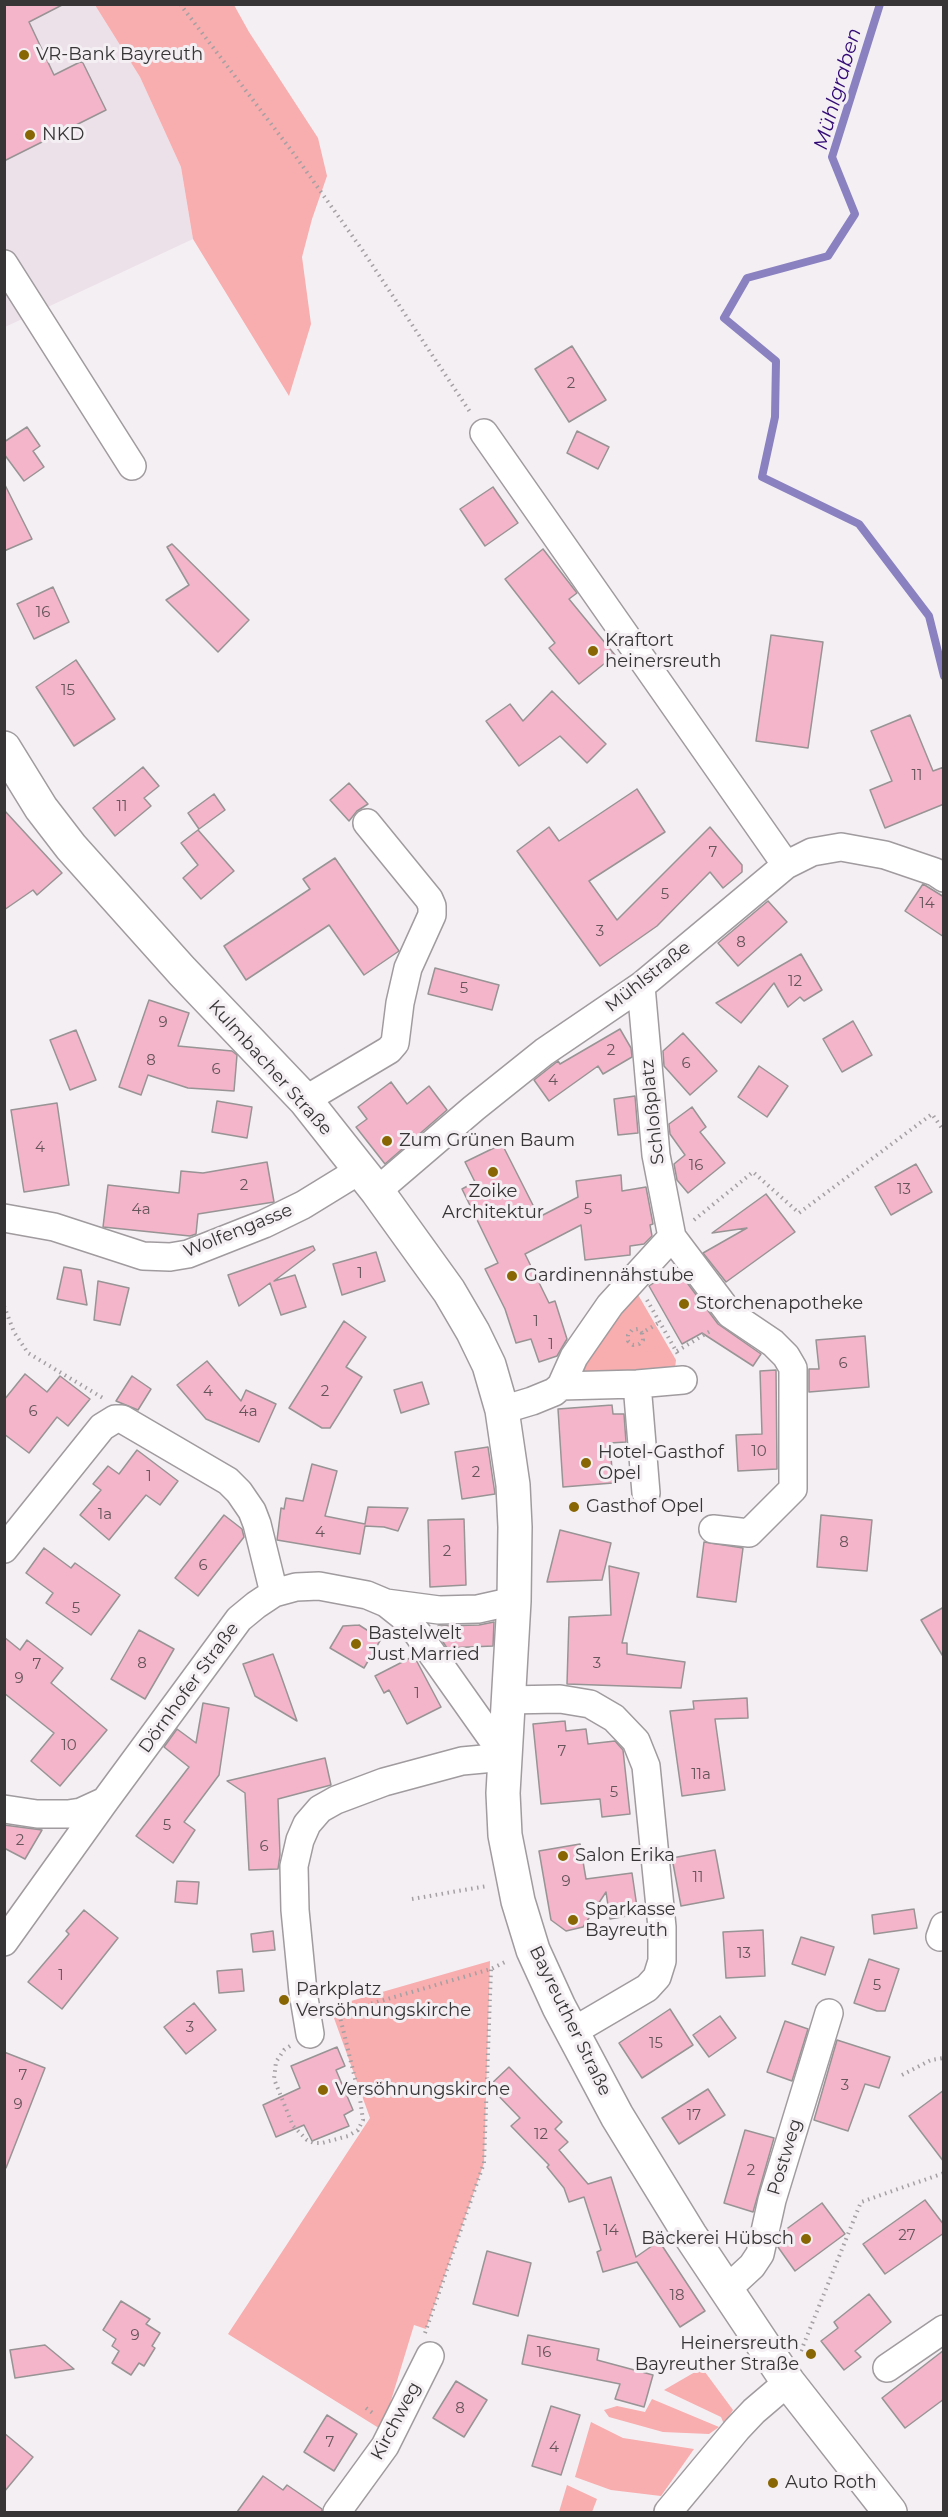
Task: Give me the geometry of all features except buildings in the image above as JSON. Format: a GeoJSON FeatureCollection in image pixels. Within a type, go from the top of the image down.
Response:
{"type":"FeatureCollection","features":[{"type":"Feature","properties":{"kind":"main road","name":"Kulmbacher Straße"},"geometry":{"type":"LineString","coordinates":[[4,748],[41,808],[101,883],[304,1100],[368,1180],[449,1291],[473,1332],[489,1365],[502,1410]]}},
{"type":"Feature","properties":{"kind":"main road","name":"Bayreuther Straße"},"geometry":{"type":"LineString","coordinates":[[502,1410],[513,1485],[515,1527],[514,1601],[503,1793],[506,1835],[518,1901],[533,1950],[572,2032],[617,2116],[690,2235],[788,2382],[890,2512]]}},
{"type":"Feature","properties":{"kind":"street"},"geometry":{"type":"LineString","coordinates":[[4,264],[132,466]]}},
{"type":"Feature","properties":{"kind":"street"},"geometry":{"type":"LineString","coordinates":[[484,433],[786,865]]}},
{"type":"Feature","properties":{"kind":"street"},"geometry":{"type":"LineString","coordinates":[[304,1100],[389,1050],[395,1043],[398,1015],[408,968],[432,915],[429,899],[367,823]]}},
{"type":"Feature","properties":{"kind":"street","name":"Mühlstraße"},"geometry":{"type":"LineString","coordinates":[[368,1180],[474,1108],[544,1052],[641,986],[786,865],[812,852],[841,847],[885,855],[934,872],[944,878]]}},
{"type":"Feature","properties":{"kind":"street","name":"Schloßplatz"},"geometry":{"type":"LineString","coordinates":[[641,986],[656,1155],[672,1237],[730,1314],[773,1343],[786,1356],[793,1368],[793,1489],[749,1533],[713,1529]]}},
{"type":"Feature","properties":{"kind":"street","name":"Wolfengasse"},"geometry":{"type":"LineString","coordinates":[[4,1218],[54,1227],[143,1256],[170,1257],[188,1254],[368,1180]]}},
{"type":"Feature","properties":{"kind":"street"},"geometry":{"type":"LineString","coordinates":[[502,1410],[532,1401],[554,1392],[561,1386],[574,1357],[610,1305],[672,1237]]}},
{"type":"Feature","properties":{"kind":"street"},"geometry":{"type":"LineString","coordinates":[[561,1386],[683,1380]]}},
{"type":"Feature","properties":{"kind":"street"},"geometry":{"type":"LineString","coordinates":[[637,1384],[646,1493]]}},
{"type":"Feature","properties":{"kind":"street"},"geometry":{"type":"LineString","coordinates":[[4,1549],[102,1427],[116,1419],[126,1420],[228,1481],[239,1492],[252,1511],[257,1524],[274,1593]]}},
{"type":"Feature","properties":{"kind":"street","name":"Dörnhofer Straße"},"geometry":{"type":"LineString","coordinates":[[4,1942],[239,1619],[256,1605],[274,1593],[296,1587],[319,1586],[367,1595],[387,1603],[439,1610],[484,1608],[514,1601]]}},
{"type":"Feature","properties":{"kind":"street","name":"Dörnhofer Straße"},"geometry":{"type":"LineString","coordinates":[[387,1603],[405,1618],[418,1634],[505,1757]]}},
{"type":"Feature","properties":{"kind":"street"},"geometry":{"type":"LineString","coordinates":[[507,1701],[560,1699],[590,1704],[614,1718],[636,1741],[646,1766],[662,1927],[662,1961],[657,1977],[647,1988],[572,2032]]}},
{"type":"Feature","properties":{"kind":"street"},"geometry":{"type":"LineString","coordinates":[[310,2034],[296,1922],[294,1866],[300,1840],[307,1824],[320,1809],[336,1800],[384,1782],[462,1761],[505,1757]]}},
{"type":"Feature","properties":{"kind":"street"},"geometry":{"type":"LineString","coordinates":[[4,1809],[37,1814],[68,1814],[81,1812],[105,1801]]}},
{"type":"Feature","properties":{"kind":"street","name":"Postweg"},"geometry":{"type":"LineString","coordinates":[[726,2290],[752,2266],[760,2254],[772,2200],[830,2013]]}},
{"type":"Feature","properties":{"kind":"street"},"geometry":{"type":"LineString","coordinates":[[887,2368],[944,2329]]}},
{"type":"Feature","properties":{"kind":"street","name":"Kirchweg"},"geometry":{"type":"LineString","coordinates":[[337,2512],[385,2446],[430,2356]]}},
{"type":"Feature","properties":{"kind":"street"},"geometry":{"type":"LineString","coordinates":[[668,2512],[748,2417],[788,2382]]}},
{"type":"Feature","properties":{"kind":"path"},"geometry":{"type":"LineString","coordinates":[[180,4],[294,154],[356,241],[484,433]]}},
{"type":"Feature","properties":{"kind":"path"},"geometry":{"type":"LineString","coordinates":[[672,1237],[753,1172],[799,1213],[932,1114],[944,1131]]}},
{"type":"Feature","properties":{"kind":"path"},"geometry":{"type":"LineString","coordinates":[[648,1301],[677,1351],[683,1368],[683,1380]]}},
{"type":"Feature","properties":{"kind":"path"},"geometry":{"type":"LineString","coordinates":[[4,1306],[14,1332],[28,1353],[112,1404],[116,1410],[116,1419]]}},
{"type":"Feature","properties":{"kind":"path"},"geometry":{"type":"LineString","coordinates":[[642,1333],[660,1322]]}},
{"type":"Feature","properties":{"kind":"path"},"geometry":{"type":"LineString","coordinates":[[638,1329],[642,1333],[644,1337],[639,1344],[633,1345],[628,1341],[628,1335],[632,1330],[638,1329]]}},
{"type":"Feature","properties":{"kind":"path"},"geometry":{"type":"LineString","coordinates":[[677,1351],[709,1332]]}},
{"type":"Feature","properties":{"kind":"path"},"geometry":{"type":"LineString","coordinates":[[412,1899],[492,1885]]}},
{"type":"Feature","properties":{"kind":"path"},"geometry":{"type":"LineString","coordinates":[[343,2029],[310,2034],[284,2050],[276,2062],[274,2079],[292,2127],[307,2140],[322,2143],[348,2136],[358,2130],[363,2120],[343,2029],[339,2013],[491,1969],[484,2163],[425,2332],[430,2356]]}},
{"type":"Feature","properties":{"kind":"path"},"geometry":{"type":"LineString","coordinates":[[902,2075],[931,2060],[944,2058]]}},
{"type":"Feature","properties":{"kind":"path"},"geometry":{"type":"LineString","coordinates":[[788,2382],[861,2202],[944,2173]]}},
{"type":"Feature","properties":{"kind":"shaded area"},"geometry":{"type":"Polygon","coordinates":[[[4,5],[95,5],[140,77],[181,167],[193,239],[5,327],[4,5]]]}},
{"type":"Feature","properties":{"kind":"shaded area"},"geometry":{"type":"Polygon","coordinates":[[[95,5],[234,5],[318,138],[327,176],[302,257],[311,324],[289,396],[193,239],[181,167],[140,77],[95,5]]]}},
{"type":"Feature","properties":{"kind":"shaded area"},"geometry":{"type":"Polygon","coordinates":[[[637,1293],[676,1360],[675,1368],[585,1374],[582,1371],[583,1359],[637,1293]]]}},
{"type":"Feature","properties":{"kind":"shaded area"},"geometry":{"type":"Polygon","coordinates":[[[490,1961],[484,2163],[426,2329],[414,2325],[382,2430],[228,2334],[370,2118],[330,2007],[490,1961]]]}},
{"type":"Feature","properties":{"kind":"shaded area"},"geometry":{"type":"Polygon","coordinates":[[[702,2368],[733,2410],[724,2424],[721,2417],[664,2390],[702,2368]]]}},
{"type":"Feature","properties":{"kind":"shaded area"},"geometry":{"type":"Polygon","coordinates":[[[652,2399],[719,2427],[709,2434],[663,2432],[609,2417],[604,2410],[617,2406],[645,2412],[652,2399]]]}},
{"type":"Feature","properties":{"kind":"shaded area"},"geometry":{"type":"Polygon","coordinates":[[[591,2422],[623,2438],[694,2449],[661,2496],[611,2490],[575,2477],[591,2422]]]}},
{"type":"Feature","properties":{"kind":"shaded area"},"geometry":{"type":"Polygon","coordinates":[[[567,2485],[597,2499],[592,2512],[559,2512],[567,2485]]]}},
{"type":"Feature","properties":{"kind":"waterway","name":"Mühlgraben"},"geometry":{"type":"LineString","coordinates":[[880,4],[832,157],[855,214],[828,256],[747,278],[724,318],[776,361],[775,417],[762,477],[859,524],[929,616],[944,676]]}},
{"type":"Feature","properties":{"kind":"place","name":"VR-Bank Bayreuth"},"geometry":{"type":"Point","coordinates":[24,55]}},
{"type":"Feature","properties":{"kind":"place","name":"NKD"},"geometry":{"type":"Point","coordinates":[30,135]}},
{"type":"Feature","properties":{"kind":"place","name":"Kraftort heinersreuth"},"geometry":{"type":"Point","coordinates":[593,651]}},
{"type":"Feature","properties":{"kind":"place","name":"Zum Grünen Baum"},"geometry":{"type":"Point","coordinates":[387,1141]}},
{"type":"Feature","properties":{"kind":"place","name":"Zoike Architektur"},"geometry":{"type":"Point","coordinates":[493,1172]}},
{"type":"Feature","properties":{"kind":"place","name":"Gardinennähstube"},"geometry":{"type":"Point","coordinates":[512,1276]}},
{"type":"Feature","properties":{"kind":"place","name":"Storchenapotheke"},"geometry":{"type":"Point","coordinates":[684,1304]}},
{"type":"Feature","properties":{"kind":"place","name":"Hotel-Gasthof Opel"},"geometry":{"type":"Point","coordinates":[586,1463]}},
{"type":"Feature","properties":{"kind":"place","name":"Gasthof Opel"},"geometry":{"type":"Point","coordinates":[574,1507]}},
{"type":"Feature","properties":{"kind":"place","name":"Bastelwelt Just Married"},"geometry":{"type":"Point","coordinates":[356,1644]}},
{"type":"Feature","properties":{"kind":"place","name":"Salon Erika"},"geometry":{"type":"Point","coordinates":[563,1856]}},
{"type":"Feature","properties":{"kind":"place","name":"Sparkasse Bayreuth"},"geometry":{"type":"Point","coordinates":[573,1920]}},
{"type":"Feature","properties":{"kind":"place","name":"Parkplatz Versöhnungskirche"},"geometry":{"type":"Point","coordinates":[284,2000]}},
{"type":"Feature","properties":{"kind":"place","name":"Versöhnungskirche"},"geometry":{"type":"Point","coordinates":[323,2090]}},
{"type":"Feature","properties":{"kind":"place","name":"Bäckerei Hübsch"},"geometry":{"type":"Point","coordinates":[806,2239]}},
{"type":"Feature","properties":{"kind":"place","name":"Heinersreuth Bayreuther Straße"},"geometry":{"type":"Point","coordinates":[811,2354]}},
{"type":"Feature","properties":{"kind":"place","name":"Auto Roth"},"geometry":{"type":"Point","coordinates":[773,2483]}}]}
